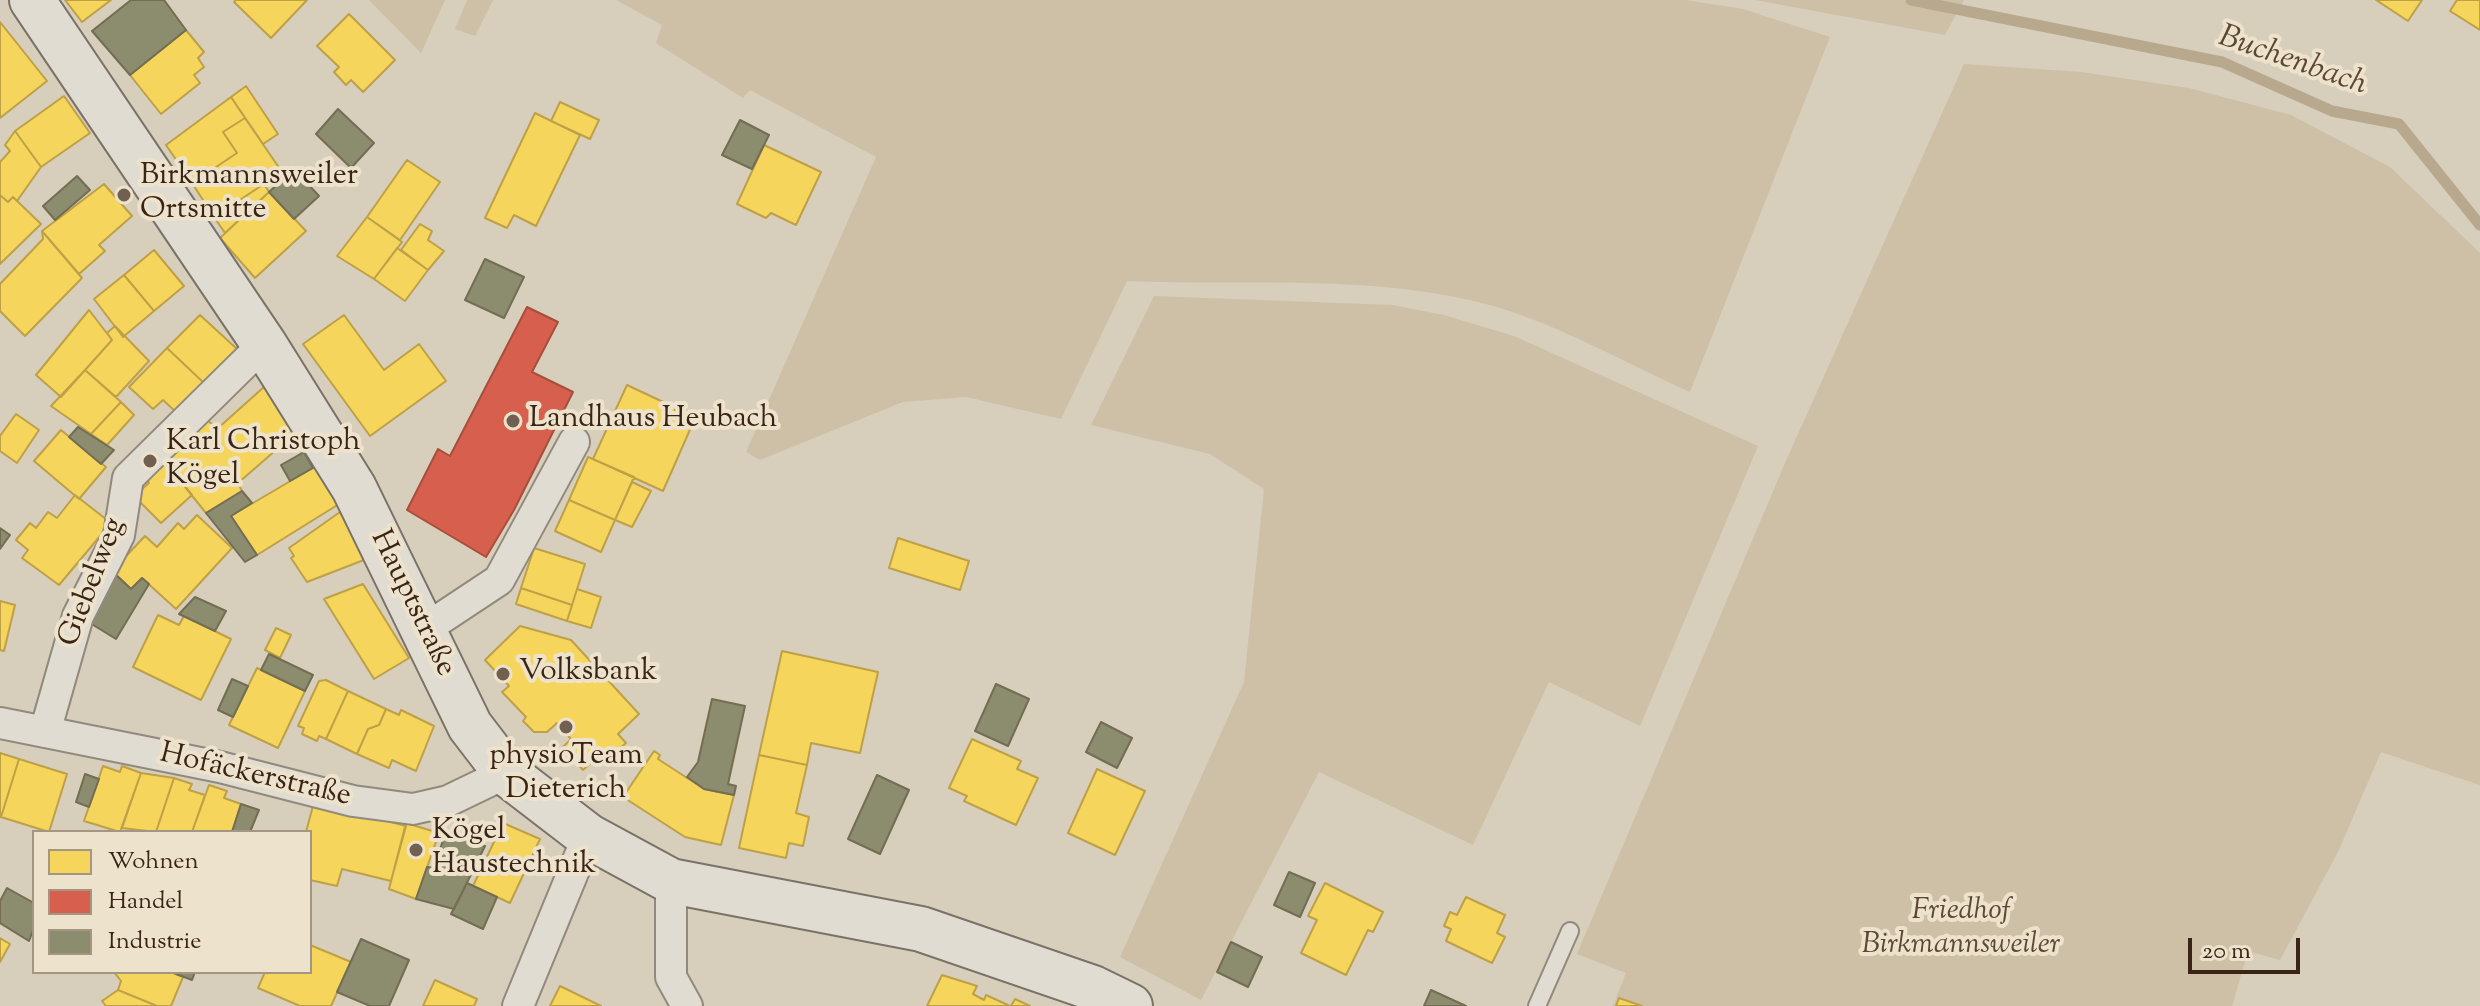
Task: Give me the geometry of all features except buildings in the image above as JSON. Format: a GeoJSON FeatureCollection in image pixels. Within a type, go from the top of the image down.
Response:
{"type":"FeatureCollection","features":[{"type":"Feature","properties":{"kind":"street","name":"Hauptstraße"},"geometry":{"type":"LineString","coordinates":[[32,0],[264,344],[354,488],[470,726],[506,773],[588,836],[671,881],[921,929],[1093,988],[1130,1006]]}},
{"type":"Feature","properties":{"kind":"street","name":"Giebelweg"},"geometry":{"type":"LineString","coordinates":[[45,732],[78,616],[119,535],[128,478],[264,344]]}},
{"type":"Feature","properties":{"kind":"street"},"geometry":{"type":"LineString","coordinates":[[425,629],[499,580],[574,442]]}},
{"type":"Feature","properties":{"kind":"street","name":"Hofäckerstraße"},"geometry":{"type":"LineString","coordinates":[[0,723],[220,767],[353,801],[413,809],[448,801],[506,773]]}},
{"type":"Feature","properties":{"kind":"street"},"geometry":{"type":"LineString","coordinates":[[518,1006],[588,836]]}},
{"type":"Feature","properties":{"kind":"street"},"geometry":{"type":"LineString","coordinates":[[671,881],[671,977],[687,1006]]}},
{"type":"Feature","properties":{"kind":"lane"},"geometry":{"type":"LineString","coordinates":[[1537,1006],[1570,931]]}},
{"type":"Feature","properties":{"kind":"green space"},"geometry":{"type":"Polygon","coordinates":[[[369,0],[445,0],[421,53],[369,0]]]}},
{"type":"Feature","properties":{"kind":"green space"},"geometry":{"type":"Polygon","coordinates":[[[467,0],[493,0],[475,36],[455,29],[467,0]]]}},
{"type":"Feature","properties":{"kind":"green space"},"geometry":{"type":"Polygon","coordinates":[[[616,0],[1686,0],[1743,9],[1830,37],[1690,392],[1532,319],[1478,302],[1435,293],[1347,284],[1127,281],[1061,419],[966,397],[903,402],[760,460],[746,452],[876,157],[750,90],[743,98],[656,43],[662,25],[616,0]]]}},
{"type":"Feature","properties":{"kind":"green space"},"geometry":{"type":"Polygon","coordinates":[[[1755,0],[1964,0],[1945,35],[1755,0]]]}},
{"type":"Feature","properties":{"kind":"green space","name":"Friedhof Birkmannsweiler"},"geometry":{"type":"Polygon","coordinates":[[[1964,64],[2081,72],[2189,88],[2291,115],[2390,167],[2480,253],[2480,785],[2381,752],[2338,852],[2280,960],[2248,951],[2232,1006],[1613,1006],[1626,973],[1577,954],[1785,463],[1964,64]]]}},
{"type":"Feature","properties":{"kind":"green space"},"geometry":{"type":"Polygon","coordinates":[[[1154,296],[1392,305],[1444,315],[1514,336],[1758,446],[1640,726],[1549,682],[1473,845],[1319,772],[1201,1000],[1120,957],[1244,682],[1264,489],[1210,454],[1091,425],[1154,296]]]}},
{"type":"Feature","properties":{"kind":"waterway","name":"Buchenbach"},"geometry":{"type":"LineString","coordinates":[[1911,0],[2222,62],[2332,111],[2399,124],[2480,225]]}},
{"type":"Feature","properties":{"kind":"place","name":"Birkmannsweiler Ortsmitte"},"geometry":{"type":"Point","coordinates":[124,195]}},
{"type":"Feature","properties":{"kind":"place","name":"Landhaus Heubach"},"geometry":{"type":"Point","coordinates":[513,421]}},
{"type":"Feature","properties":{"kind":"place","name":"Karl Christoph Kögel"},"geometry":{"type":"Point","coordinates":[150,461]}},
{"type":"Feature","properties":{"kind":"place","name":"Volksbank"},"geometry":{"type":"Point","coordinates":[503,674]}},
{"type":"Feature","properties":{"kind":"place","name":"physioTeam Dieterich"},"geometry":{"type":"Point","coordinates":[566,727]}},
{"type":"Feature","properties":{"kind":"place","name":"Kögel Haustechnik"},"geometry":{"type":"Point","coordinates":[416,850]}}]}
